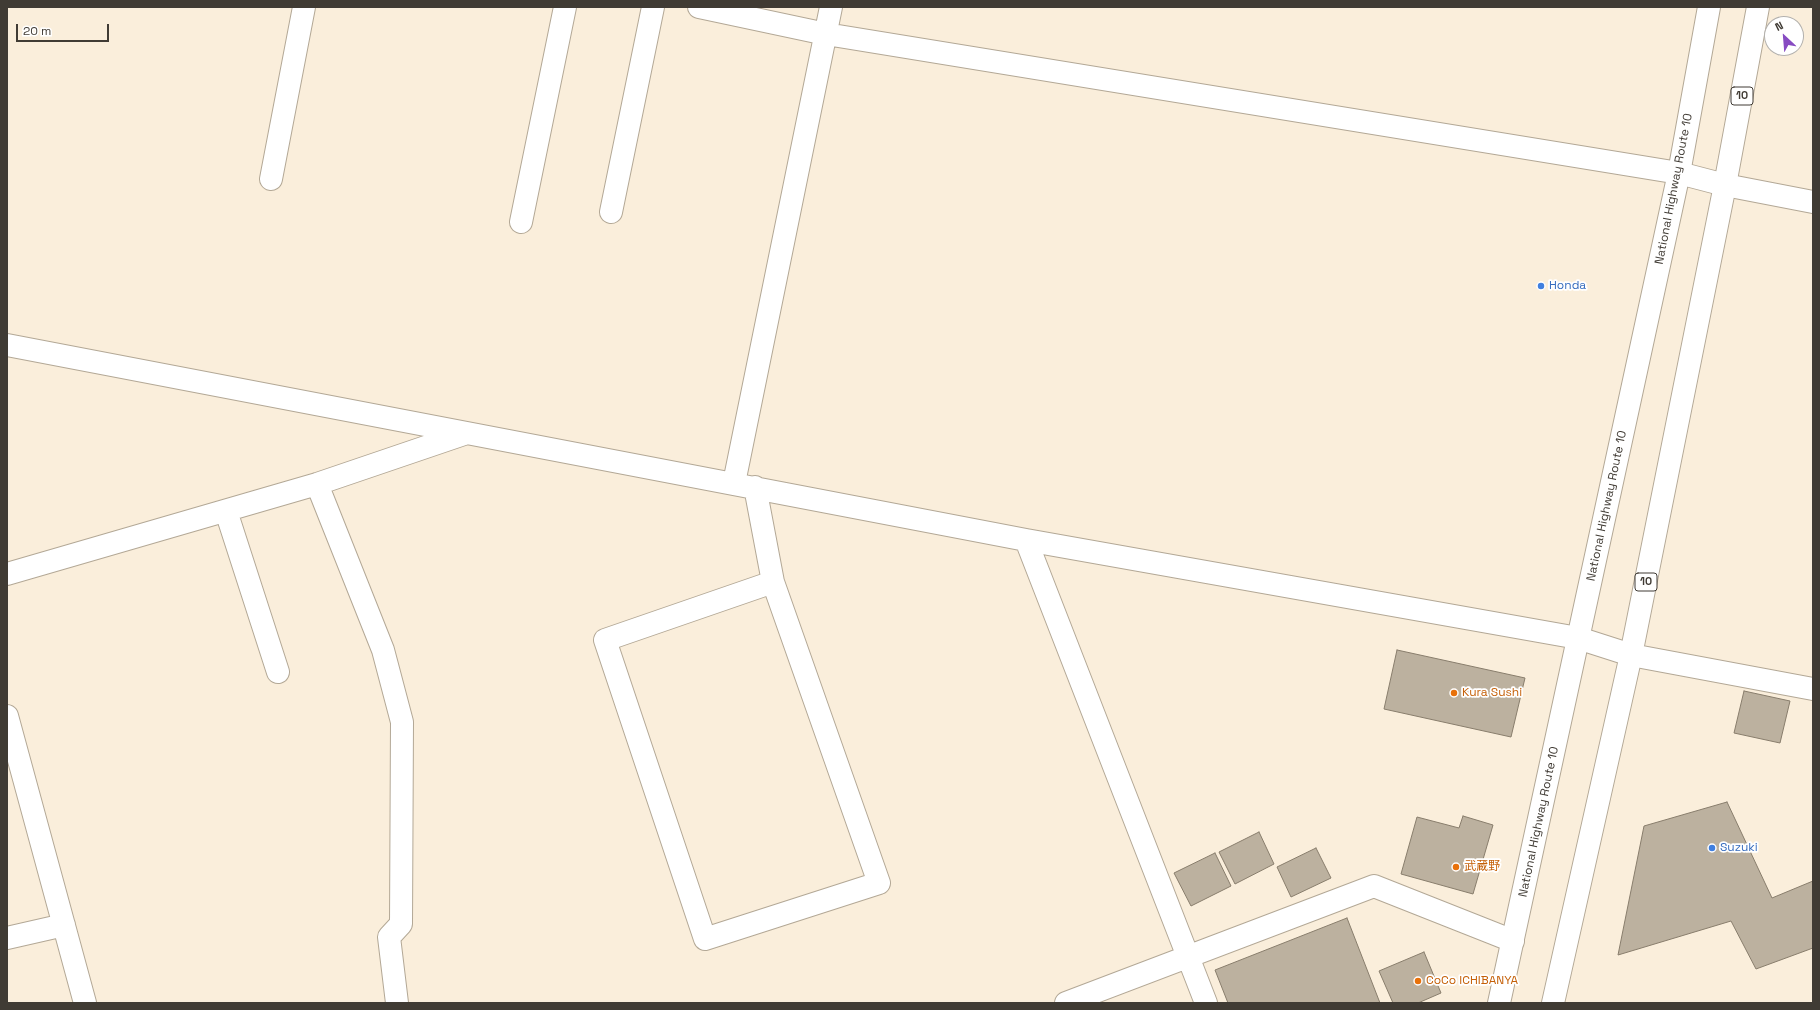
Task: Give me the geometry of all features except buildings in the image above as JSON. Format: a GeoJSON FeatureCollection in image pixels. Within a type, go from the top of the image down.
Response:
{"type":"FeatureCollection","features":[{"type":"Feature","properties":{"kind":"main road"},"geometry":{"type":"LineString","coordinates":[[271,179],[304,7]]}},
{"type":"Feature","properties":{"kind":"main road"},"geometry":{"type":"LineString","coordinates":[[522,222],[565,7]]}},
{"type":"Feature","properties":{"kind":"main road"},"geometry":{"type":"LineString","coordinates":[[611,212],[653,7]]}},
{"type":"Feature","properties":{"kind":"main road"},"geometry":{"type":"LineString","coordinates":[[699,7],[826,34],[1679,173],[1725,185],[1813,202]]}},
{"type":"Feature","properties":{"kind":"main road"},"geometry":{"type":"LineString","coordinates":[[734,483],[831,7]]}},
{"type":"Feature","properties":{"kind":"main road","name":"National Highway Route 10"},"geometry":{"type":"LineString","coordinates":[[1499,1003],[1679,173],[1709,7]]}},
{"type":"Feature","properties":{"kind":"main road","name":"10"},"geometry":{"type":"LineString","coordinates":[[1553,1003],[1631,655],[1725,185],[1758,7]]}},
{"type":"Feature","properties":{"kind":"main road"},"geometry":{"type":"LineString","coordinates":[[7,345],[465,434],[734,483],[1026,540],[1578,638],[1631,655],[1813,689]]}},
{"type":"Feature","properties":{"kind":"main road"},"geometry":{"type":"LineString","coordinates":[[7,574],[317,484],[465,434]]}},
{"type":"Feature","properties":{"kind":"main road"},"geometry":{"type":"LineString","coordinates":[[317,484],[383,650],[402,722],[401,924],[389,938],[397,1003]]}},
{"type":"Feature","properties":{"kind":"main road"},"geometry":{"type":"LineString","coordinates":[[755,487],[773,582],[879,883],[705,939],[605,640],[773,582]]}},
{"type":"Feature","properties":{"kind":"main road"},"geometry":{"type":"LineString","coordinates":[[226,510],[278,672]]}},
{"type":"Feature","properties":{"kind":"main road"},"geometry":{"type":"LineString","coordinates":[[1026,540],[1206,1003]]}},
{"type":"Feature","properties":{"kind":"main road"},"geometry":{"type":"LineString","coordinates":[[7,716],[85,1003]]}},
{"type":"Feature","properties":{"kind":"main road"},"geometry":{"type":"LineString","coordinates":[[1066,1003],[1188,958],[1374,886],[1513,941]]}},
{"type":"Feature","properties":{"kind":"main road"},"geometry":{"type":"LineString","coordinates":[[7,938],[64,925]]}},
{"type":"Feature","properties":{"kind":"place","name":"Honda"},"geometry":{"type":"Point","coordinates":[1541,286]}},
{"type":"Feature","properties":{"kind":"place","name":"Kura Sushi"},"geometry":{"type":"Point","coordinates":[1454,693]}},
{"type":"Feature","properties":{"kind":"place","name":"Suzuki"},"geometry":{"type":"Point","coordinates":[1712,848]}},
{"type":"Feature","properties":{"kind":"place","name":"武蔵野"},"geometry":{"type":"Point","coordinates":[1456,867]}},
{"type":"Feature","properties":{"kind":"place","name":"CoCo ICHIBANYA"},"geometry":{"type":"Point","coordinates":[1418,981]}}]}
